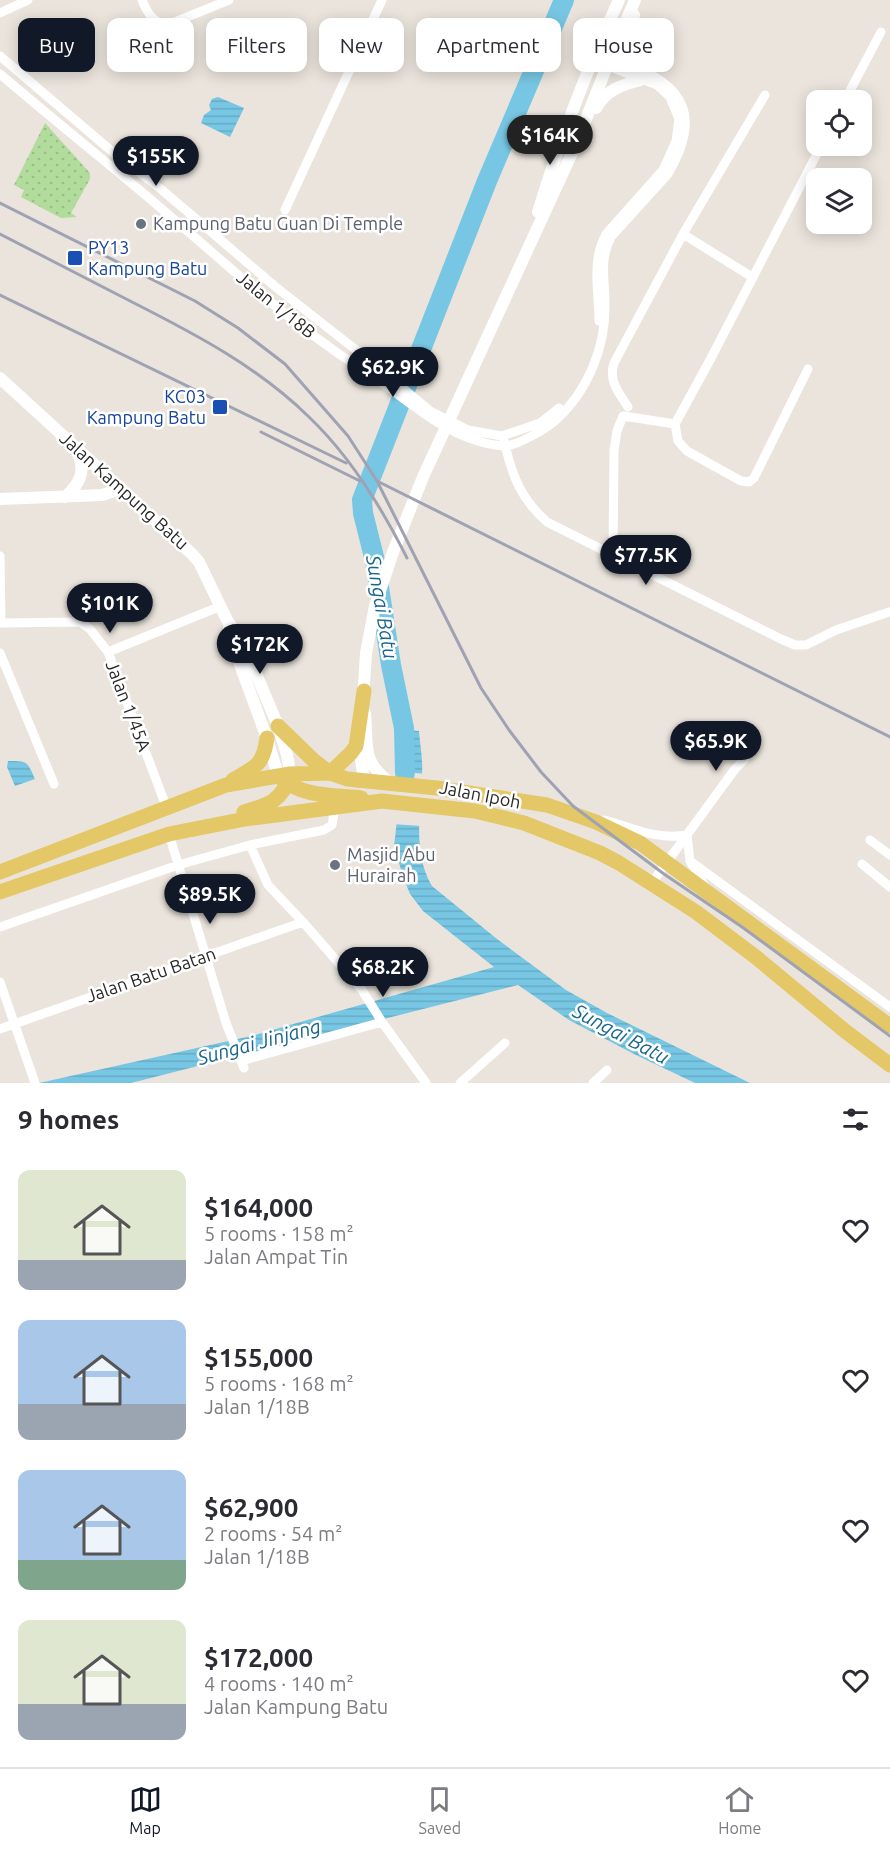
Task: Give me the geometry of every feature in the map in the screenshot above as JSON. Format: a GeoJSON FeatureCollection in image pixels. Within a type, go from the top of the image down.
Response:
{"type":"FeatureCollection","features":[{"type":"Feature","properties":{"kind":"main road"},"geometry":{"type":"LineString","coordinates":[[278,726],[312,760],[330,773],[356,746],[364,691]]}},
{"type":"Feature","properties":{"kind":"main road"},"geometry":{"type":"LineString","coordinates":[[226,784],[258,764],[264,756],[267,738]]}},
{"type":"Feature","properties":{"kind":"main road","name":"Jalan Ipoh"},"geometry":{"type":"LineString","coordinates":[[0,872],[226,784],[330,773],[347,779],[436,788],[547,805],[614,830],[667,862],[890,1026]]}},
{"type":"Feature","properties":{"kind":"main road"},"geometry":{"type":"LineString","coordinates":[[169,834],[268,805],[280,795],[285,778],[306,792],[386,801]]}},
{"type":"Feature","properties":{"kind":"main road"},"geometry":{"type":"LineString","coordinates":[[364,781],[366,787],[386,801]]}},
{"type":"Feature","properties":{"kind":"main road","name":"Jalan Ipoh"},"geometry":{"type":"LineString","coordinates":[[0,892],[169,834],[245,819],[386,801],[475,811],[524,823],[600,853],[651,884],[696,912],[757,958],[890,1065]]}},
{"type":"Feature","properties":{"kind":"street"},"geometry":{"type":"LineString","coordinates":[[0,13],[28,0]]}},
{"type":"Feature","properties":{"kind":"street"},"geometry":{"type":"LineString","coordinates":[[142,0],[147,13],[155,21],[165,26],[229,0]]}},
{"type":"Feature","properties":{"kind":"street"},"geometry":{"type":"LineString","coordinates":[[285,210],[381,0]]}},
{"type":"Feature","properties":{"kind":"street"},"geometry":{"type":"LineString","coordinates":[[611,18],[619,0]]}},
{"type":"Feature","properties":{"kind":"street"},"geometry":{"type":"LineString","coordinates":[[629,18],[637,0]]}},
{"type":"Feature","properties":{"kind":"street"},"geometry":{"type":"LineString","coordinates":[[364,781],[360,753],[366,653],[375,606],[393,552],[423,477],[578,142],[607,92],[643,75],[631,30],[637,0]]}},
{"type":"Feature","properties":{"kind":"street"},"geometry":{"type":"LineString","coordinates":[[850,90],[881,32]]}},
{"type":"Feature","properties":{"kind":"street","name":"Jalan 1/18B"},"geometry":{"type":"LineString","coordinates":[[0,56],[115,154],[162,190],[228,248],[375,364],[428,413],[468,430],[502,436],[530,428],[553,415],[581,377],[596,345],[599,302],[596,267],[600,245],[606,234],[663,170],[676,141],[679,119],[670,98],[643,75]]}},
{"type":"Feature","properties":{"kind":"street"},"geometry":{"type":"LineString","coordinates":[[524,256],[550,171],[588,72]]}},
{"type":"Feature","properties":{"kind":"street"},"geometry":{"type":"LineString","coordinates":[[578,142],[605,72]]}},
{"type":"Feature","properties":{"kind":"street","name":"Jalan 1/18B"},"geometry":{"type":"LineString","coordinates":[[0,74],[224,264],[328,346],[464,436],[505,447],[555,422],[584,384],[594,365],[604,329],[606,302],[602,267],[606,248],[611,237],[668,174],[682,144],[686,118],[679,101],[668,85],[636,72]]}},
{"type":"Feature","properties":{"kind":"street"},"geometry":{"type":"LineString","coordinates":[[628,407],[613,383],[611,372],[683,234],[765,95]]}},
{"type":"Feature","properties":{"kind":"street"},"geometry":{"type":"LineString","coordinates":[[808,369],[754,478],[748,482],[741,481],[687,451],[678,441],[675,424],[816,156]]}},
{"type":"Feature","properties":{"kind":"street"},"geometry":{"type":"LineString","coordinates":[[683,234],[752,277]]}},
{"type":"Feature","properties":{"kind":"street"},"geometry":{"type":"LineString","coordinates":[[319,339],[330,330]]}},
{"type":"Feature","properties":{"kind":"street"},"geometry":{"type":"LineString","coordinates":[[328,346],[330,330]]}},
{"type":"Feature","properties":{"kind":"street","name":"Jalan Kampung Batu"},"geometry":{"type":"LineString","coordinates":[[0,378],[192,554],[207,576],[228,620],[244,645],[278,726],[287,755],[285,778]]}},
{"type":"Feature","properties":{"kind":"street"},"geometry":{"type":"LineString","coordinates":[[613,554],[614,450],[617,431],[623,416],[675,424]]}},
{"type":"Feature","properties":{"kind":"street"},"geometry":{"type":"LineString","coordinates":[[502,436],[516,483],[527,503],[547,522],[795,645],[811,644],[836,630],[889,612]]}},
{"type":"Feature","properties":{"kind":"street"},"geometry":{"type":"LineString","coordinates":[[65,497],[73,490],[82,474],[80,458],[74,446]]}},
{"type":"Feature","properties":{"kind":"street"},"geometry":{"type":"LineString","coordinates":[[0,499],[102,495],[121,489]]}},
{"type":"Feature","properties":{"kind":"street"},"geometry":{"type":"LineString","coordinates":[[0,556],[1,623]]}},
{"type":"Feature","properties":{"kind":"street"},"geometry":{"type":"LineString","coordinates":[[108,652],[221,606]]}},
{"type":"Feature","properties":{"kind":"street","name":"Jalan Kampung Batu"},"geometry":{"type":"LineString","coordinates":[[228,620],[233,646],[267,738],[285,778]]}},
{"type":"Feature","properties":{"kind":"street","name":"Jalan 1/45A"},"geometry":{"type":"LineString","coordinates":[[1,623],[80,622],[90,629],[108,652],[166,806]]}},
{"type":"Feature","properties":{"kind":"street"},"geometry":{"type":"LineString","coordinates":[[0,653],[54,784]]}},
{"type":"Feature","properties":{"kind":"street"},"geometry":{"type":"LineString","coordinates":[[364,691],[369,759],[380,775],[393,785]]}},
{"type":"Feature","properties":{"kind":"street"},"geometry":{"type":"LineString","coordinates":[[651,884],[735,769],[745,759]]}},
{"type":"Feature","properties":{"kind":"street"},"geometry":{"type":"LineString","coordinates":[[547,805],[631,827],[653,836],[669,838],[687,835]]}},
{"type":"Feature","properties":{"kind":"street"},"geometry":{"type":"LineString","coordinates":[[0,927],[178,865],[250,845],[324,831],[332,825],[334,808]]}},
{"type":"Feature","properties":{"kind":"street"},"geometry":{"type":"LineString","coordinates":[[169,834],[226,1023],[241,1061],[381,1021]]}},
{"type":"Feature","properties":{"kind":"street"},"geometry":{"type":"LineString","coordinates":[[687,835],[690,861],[709,895]]}},
{"type":"Feature","properties":{"kind":"street"},"geometry":{"type":"LineString","coordinates":[[870,840],[890,855]]}},
{"type":"Feature","properties":{"kind":"street"},"geometry":{"type":"LineString","coordinates":[[250,845],[268,885],[362,990],[381,1021],[426,1083]]}},
{"type":"Feature","properties":{"kind":"street"},"geometry":{"type":"LineString","coordinates":[[690,861],[890,1007]]}},
{"type":"Feature","properties":{"kind":"street"},"geometry":{"type":"LineString","coordinates":[[862,864],[890,887]]}},
{"type":"Feature","properties":{"kind":"street","name":"Jalan Batu Batan"},"geometry":{"type":"LineString","coordinates":[[0,1029],[303,922]]}},
{"type":"Feature","properties":{"kind":"street"},"geometry":{"type":"LineString","coordinates":[[0,982],[34,1080]]}},
{"type":"Feature","properties":{"kind":"street"},"geometry":{"type":"LineString","coordinates":[[460,1083],[505,1043]]}},
{"type":"Feature","properties":{"kind":"street"},"geometry":{"type":"LineString","coordinates":[[593,1083],[607,1070]]}},
{"type":"Feature","properties":{"kind":"green space"},"geometry":{"type":"Polygon","coordinates":[[[45,123],[90,173],[90,179],[71,213],[77,217],[61,218],[21,197],[24,190],[14,185],[45,123]]]}},
{"type":"Feature","properties":{"kind":"water"},"geometry":{"type":"Polygon","coordinates":[[[218,97],[244,108],[230,137],[201,123],[204,115],[211,110],[209,105],[212,99],[218,97]]]}},
{"type":"Feature","properties":{"kind":"water","name":"Sungai Jinjang"},"geometry":{"type":"Polygon","coordinates":[[[408,730],[419,731],[422,757],[420,846],[422,860],[432,886],[497,939],[566,990],[607,1013],[750,1083],[695,1083],[569,1020],[518,985],[131,1083],[39,1083],[251,1036],[494,967],[423,911],[410,894],[404,879],[394,847],[408,730]]]}},
{"type":"Feature","properties":{"kind":"water"},"geometry":{"type":"Polygon","coordinates":[[[8,761],[26,763],[35,779],[15,786],[7,767],[8,761]]]}},
{"type":"Feature","properties":{"kind":"pier"},"geometry":{"type":"Polygon","coordinates":[[[399,771],[425,774],[421,826],[392,824],[399,771]]]}},
{"type":"Feature","properties":{"kind":"waterway","name":"Sungai Batu"},"geometry":{"type":"LineString","coordinates":[[405,773],[404,728],[362,500],[487,181],[564,0]]}},
{"type":"Feature","properties":{"kind":"railway"},"geometry":{"type":"LineString","coordinates":[[0,203],[195,301],[238,328],[285,364],[348,436],[377,481],[481,688],[541,772],[573,806],[890,1036]]}},
{"type":"Feature","properties":{"kind":"railway"},"geometry":{"type":"LineString","coordinates":[[0,234],[181,327],[226,353],[269,383],[309,417],[338,448],[376,502],[407,558]]}},
{"type":"Feature","properties":{"kind":"railway"},"geometry":{"type":"LineString","coordinates":[[0,295],[346,463]]}},
{"type":"Feature","properties":{"kind":"railway"},"geometry":{"type":"LineString","coordinates":[[261,432],[360,481]]}},
{"type":"Feature","properties":{"kind":"railway"},"geometry":{"type":"LineString","coordinates":[[377,481],[890,737]]}},
{"type":"Feature","properties":{"kind":"place","name":"Kampung Batu Guan Di Temple"},"geometry":{"type":"Point","coordinates":[141,224]}},
{"type":"Feature","properties":{"kind":"place","name":"PY13 Kampung Batu"},"geometry":{"type":"Point","coordinates":[75,258]}},
{"type":"Feature","properties":{"kind":"place","name":"KC03 Kampung Batu"},"geometry":{"type":"Point","coordinates":[220,407]}},
{"type":"Feature","properties":{"kind":"place","name":"Masjid Abu Hurairah"},"geometry":{"type":"Point","coordinates":[335,865]}}]}
